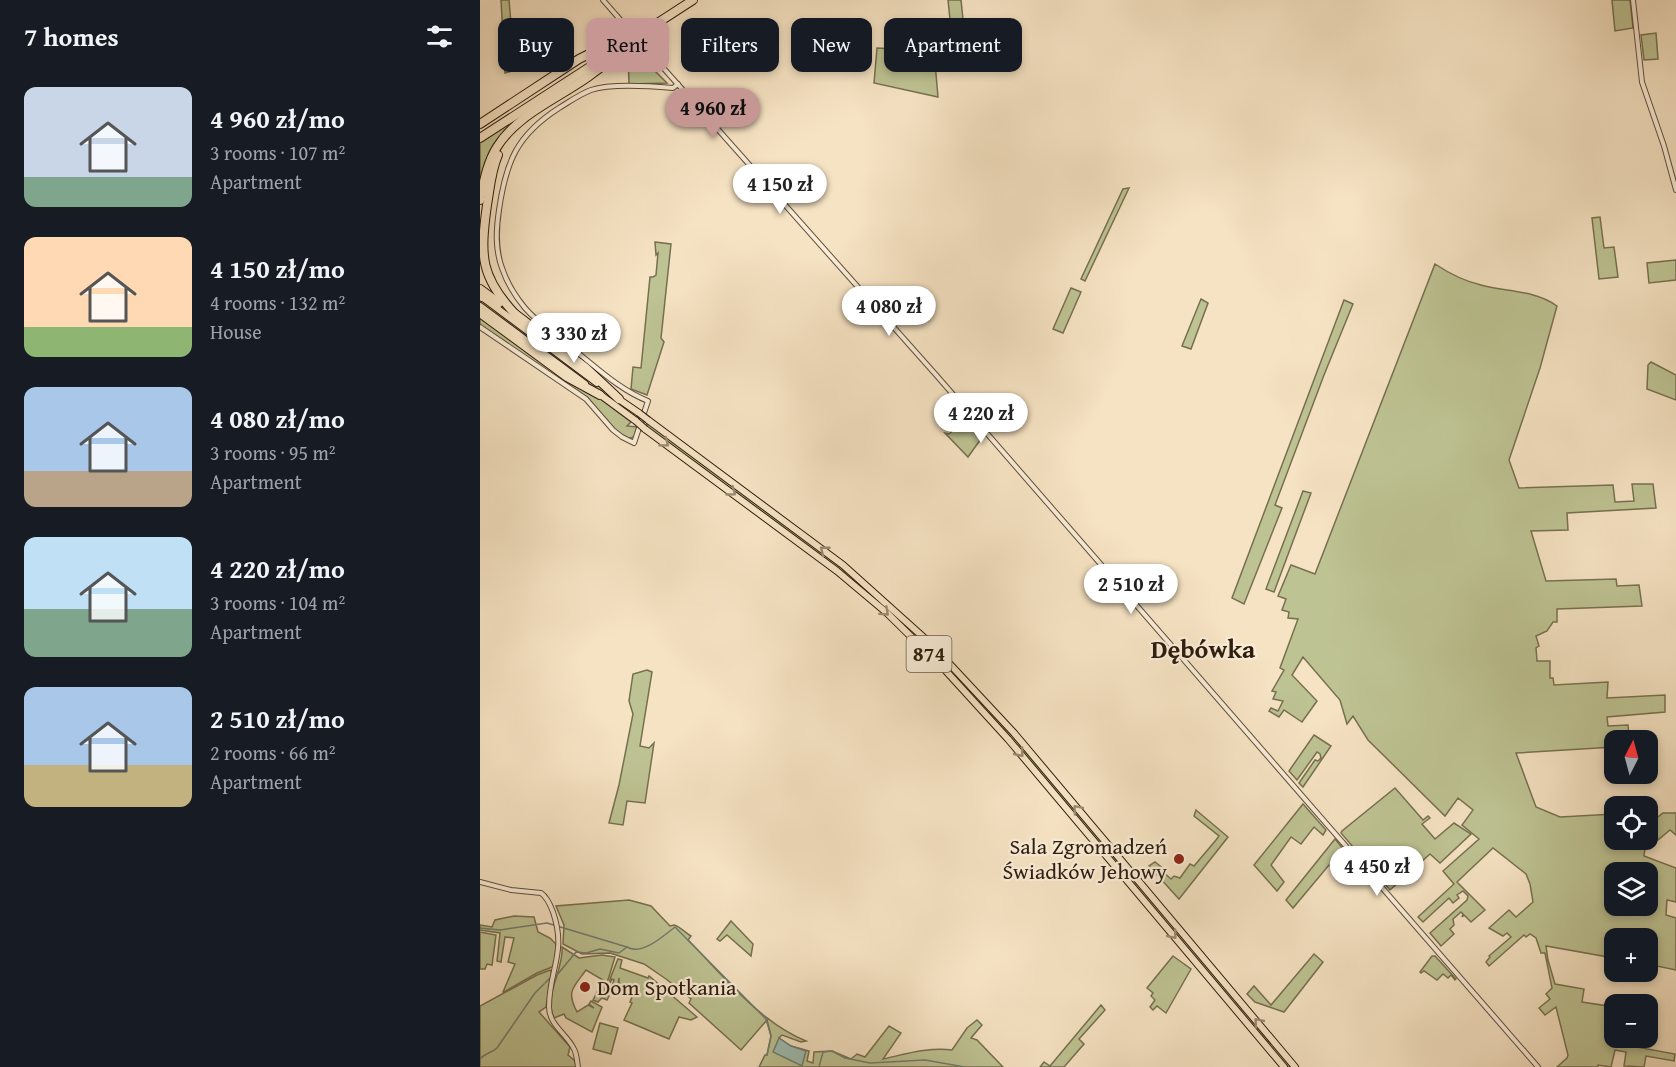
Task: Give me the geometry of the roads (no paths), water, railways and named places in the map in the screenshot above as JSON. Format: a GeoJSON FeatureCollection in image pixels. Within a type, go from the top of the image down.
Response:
{"type":"FeatureCollection","features":[{"type":"Feature","properties":{"kind":"highway"},"geometry":{"type":"LineString","coordinates":[[659,18],[684,0]]}},
{"type":"Feature","properties":{"kind":"highway"},"geometry":{"type":"LineString","coordinates":[[663,18],[693,0]]}},
{"type":"Feature","properties":{"kind":"highway"},"geometry":{"type":"LineString","coordinates":[[480,124],[586,55]]}},
{"type":"Feature","properties":{"kind":"highway"},"geometry":{"type":"LineString","coordinates":[[480,132],[586,66]]}},
{"type":"Feature","properties":{"kind":"highway"},"geometry":{"type":"LineString","coordinates":[[480,138],[586,68]]}},
{"type":"Feature","properties":{"kind":"highway"},"geometry":{"type":"LineString","coordinates":[[480,200],[487,169],[496,149],[514,127],[594,72]]}},
{"type":"Feature","properties":{"kind":"highway"},"geometry":{"type":"LineString","coordinates":[[480,118],[507,105]]}},
{"type":"Feature","properties":{"kind":"highway"},"geometry":{"type":"LineString","coordinates":[[535,111],[508,138],[496,160],[482,241],[484,268],[497,295],[516,315],[586,368],[619,399]]}},
{"type":"Feature","properties":{"kind":"highway"},"geometry":{"type":"LineString","coordinates":[[480,297],[516,315]]}},
{"type":"Feature","properties":{"kind":"highway"},"geometry":{"type":"LineString","coordinates":[[480,315],[567,377],[600,395]]}},
{"type":"Feature","properties":{"kind":"main road","name":"874"},"geometry":{"type":"LineString","coordinates":[[480,297],[600,395],[825,562],[904,629],[976,702],[1284,1067]]}},
{"type":"Feature","properties":{"kind":"main road","name":"874"},"geometry":{"type":"LineString","coordinates":[[480,297],[813,542],[902,616],[978,693],[1295,1067]]}},
{"type":"Feature","properties":{"kind":"street"},"geometry":{"type":"LineString","coordinates":[[603,0],[853,280],[1538,1067]]}},
{"type":"Feature","properties":{"kind":"street"},"geometry":{"type":"LineString","coordinates":[[1633,0],[1641,76],[1676,190]]}},
{"type":"Feature","properties":{"kind":"street"},"geometry":{"type":"LineString","coordinates":[[481,327],[586,399],[617,434],[634,443],[648,401],[630,393],[612,380],[532,315],[508,283],[500,262],[496,239],[505,177],[512,157],[519,145],[538,124],[593,89],[673,87],[678,84]]}},
{"type":"Feature","properties":{"kind":"street"},"geometry":{"type":"LineString","coordinates":[[480,882],[507,889],[544,894],[551,906],[558,930],[558,957],[549,997],[549,1012],[557,1029],[575,1051],[578,1067]]}},
{"type":"Feature","properties":{"kind":"water"},"geometry":{"type":"Polygon","coordinates":[[[779,1038],[791,1046],[806,1051],[802,1066],[773,1052],[779,1038]]]}},
{"type":"Feature","properties":{"kind":"waterway"},"geometry":{"type":"LineString","coordinates":[[480,928],[500,930],[547,923],[639,949],[652,944],[675,927],[766,1019],[771,1036],[767,1055]]}},
{"type":"Feature","properties":{"kind":"waterway"},"geometry":{"type":"LineString","coordinates":[[557,975],[576,952],[586,953],[600,949],[619,953],[627,947]]}},
{"type":"Feature","properties":{"kind":"waterway"},"geometry":{"type":"LineString","coordinates":[[545,983],[551,977]]}},
{"type":"Feature","properties":{"kind":"waterway"},"geometry":{"type":"LineString","coordinates":[[480,1059],[497,1048],[535,993],[544,984]]}},
{"type":"Feature","properties":{"kind":"waterway"},"geometry":{"type":"LineString","coordinates":[[819,1067],[823,1052],[832,1051],[845,1058],[870,1063],[925,1060],[965,1067]]}},
{"type":"Feature","properties":{"kind":"place","name":"Sala Zgromadzeń Świadków Jehowy"},"geometry":{"type":"Point","coordinates":[1179,859]}},
{"type":"Feature","properties":{"kind":"place","name":"Dom Spotkania"},"geometry":{"type":"Point","coordinates":[585,987]}},
{"type":"Feature","properties":{"kind":"district","name":"Dębówka"},"geometry":{"type":"Point","coordinates":[1203,649]}}]}
